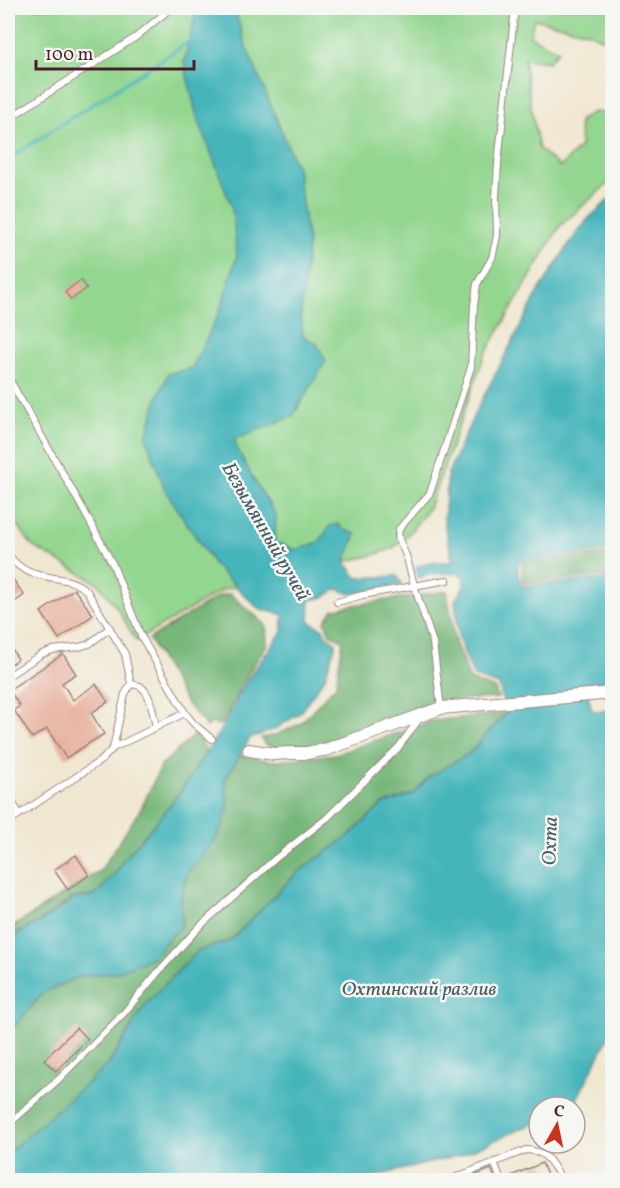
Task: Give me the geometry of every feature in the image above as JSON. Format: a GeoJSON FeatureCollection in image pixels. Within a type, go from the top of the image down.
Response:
{"type":"FeatureCollection","features":[{"type":"Feature","properties":{"kind":"street"},"geometry":{"type":"LineString","coordinates":[[249,750],[274,754],[307,753],[328,749],[441,708],[612,693]]}},
{"type":"Feature","properties":{"kind":"lane"},"geometry":{"type":"LineString","coordinates":[[8,119],[136,37],[171,8]]}},
{"type":"Feature","properties":{"kind":"lane"},"geometry":{"type":"LineString","coordinates":[[441,708],[433,643],[407,558],[398,537],[399,529],[430,493],[471,367],[477,284],[492,258],[497,236],[498,163],[515,8]]}},
{"type":"Feature","properties":{"kind":"lane"},"geometry":{"type":"LineString","coordinates":[[8,377],[113,565],[141,636],[185,713],[212,739]]}},
{"type":"Feature","properties":{"kind":"lane"},"geometry":{"type":"LineString","coordinates":[[8,554],[19,568],[32,574],[80,585],[87,591],[125,654],[131,684],[125,694],[113,748]]}},
{"type":"Feature","properties":{"kind":"lane"},"geometry":{"type":"LineString","coordinates":[[337,602],[447,580]]}},
{"type":"Feature","properties":{"kind":"lane"},"geometry":{"type":"LineString","coordinates":[[8,676],[42,654],[88,644],[110,628]]}},
{"type":"Feature","properties":{"kind":"lane"},"geometry":{"type":"LineString","coordinates":[[131,684],[140,686],[146,692],[156,727]]}},
{"type":"Feature","properties":{"kind":"lane"},"geometry":{"type":"LineString","coordinates":[[8,822],[103,759],[113,748],[185,713]]}},
{"type":"Feature","properties":{"kind":"lane"},"geometry":{"type":"LineString","coordinates":[[8,1125],[59,1079],[115,1023],[199,927],[275,859],[343,803],[398,748],[422,714]]}},
{"type":"Feature","properties":{"kind":"lane"},"geometry":{"type":"LineString","coordinates":[[8,796],[20,813]]}},
{"type":"Feature","properties":{"kind":"lane"},"geometry":{"type":"LineString","coordinates":[[449,1180],[526,1150],[537,1151],[547,1158],[562,1180]]}},
{"type":"Feature","properties":{"kind":"lane"},"geometry":{"type":"LineString","coordinates":[[494,1162],[501,1180]]}},
{"type":"Feature","properties":{"kind":"green space"},"geometry":{"type":"Polygon","coordinates":[[[8,8],[612,8],[612,43],[588,32],[534,19],[530,36],[558,51],[548,62],[524,59],[539,149],[560,167],[580,147],[579,121],[593,112],[612,114],[612,180],[560,226],[484,356],[429,508],[407,536],[393,548],[374,555],[222,590],[136,641],[117,608],[99,584],[32,546],[8,511],[8,8]]]}},
{"type":"Feature","properties":{"kind":"green space"},"geometry":{"type":"Polygon","coordinates":[[[612,553],[612,575],[523,583],[522,564],[612,553]]]}},
{"type":"Feature","properties":{"kind":"green space"},"geometry":{"type":"Polygon","coordinates":[[[447,591],[455,642],[470,680],[495,689],[498,698],[446,700],[312,747],[278,748],[265,744],[261,738],[276,735],[300,724],[336,685],[343,640],[330,634],[325,621],[333,610],[447,591]]]}},
{"type":"Feature","properties":{"kind":"green space"},"geometry":{"type":"Polygon","coordinates":[[[230,594],[266,625],[267,644],[244,680],[221,725],[210,723],[207,727],[187,704],[149,639],[219,596],[230,594]]]}},
{"type":"Feature","properties":{"kind":"green space"},"geometry":{"type":"Polygon","coordinates":[[[506,713],[470,753],[429,777],[413,794],[382,805],[348,837],[298,872],[231,940],[198,951],[145,1005],[109,1064],[8,1153],[8,1033],[44,992],[81,976],[117,972],[151,957],[182,925],[181,897],[187,873],[217,837],[228,809],[225,779],[239,755],[272,761],[336,754],[432,721],[506,713]]]}},
{"type":"Feature","properties":{"kind":"green space"},"geometry":{"type":"Polygon","coordinates":[[[195,734],[207,752],[183,788],[124,859],[116,873],[94,896],[72,898],[48,916],[8,939],[8,930],[101,870],[142,807],[161,766],[195,734]]]}},
{"type":"Feature","properties":{"kind":"water","name":"Безымянный ручей"},"geometry":{"type":"Polygon","coordinates":[[[197,8],[234,8],[246,46],[297,168],[308,243],[301,314],[303,336],[317,344],[326,361],[293,416],[235,438],[236,446],[276,515],[275,542],[296,550],[319,542],[330,526],[338,524],[344,530],[356,534],[345,562],[357,578],[397,576],[402,584],[351,594],[337,589],[324,597],[310,600],[309,621],[323,629],[327,636],[336,643],[325,677],[300,713],[275,729],[250,738],[225,779],[228,809],[217,837],[187,873],[181,897],[182,925],[152,957],[117,972],[81,976],[44,992],[8,1033],[8,939],[49,917],[73,899],[94,896],[116,873],[124,859],[183,788],[222,728],[246,681],[282,632],[283,615],[258,608],[215,566],[165,490],[146,437],[158,397],[168,374],[192,368],[219,313],[237,256],[232,208],[196,113],[184,62],[197,8]]]}},
{"type":"Feature","properties":{"kind":"water","name":"Охтинский разлив"},"geometry":{"type":"Polygon","coordinates":[[[612,197],[612,550],[518,562],[518,575],[522,586],[612,578],[612,680],[595,682],[587,689],[592,711],[612,710],[612,1030],[579,1095],[527,1095],[527,1126],[461,1155],[360,1180],[8,1180],[8,1153],[109,1064],[145,1005],[198,951],[231,940],[298,872],[348,837],[382,805],[413,794],[429,777],[470,753],[506,713],[499,685],[474,677],[459,640],[455,600],[464,587],[463,575],[440,573],[418,578],[416,567],[434,562],[453,562],[444,522],[448,473],[476,411],[539,291],[588,219],[612,197]]]}},
{"type":"Feature","properties":{"kind":"building"},"geometry":{"type":"Polygon","coordinates":[[[81,280],[87,288],[71,300],[65,292],[81,280]]]}},
{"type":"Feature","properties":{"kind":"building"},"geometry":{"type":"Polygon","coordinates":[[[8,572],[24,595],[8,607],[8,572]]]}},
{"type":"Feature","properties":{"kind":"building"},"geometry":{"type":"Polygon","coordinates":[[[74,589],[93,615],[59,639],[41,612],[74,589]]]}},
{"type":"Feature","properties":{"kind":"building"},"geometry":{"type":"Polygon","coordinates":[[[8,643],[18,659],[8,666],[8,643]]]}},
{"type":"Feature","properties":{"kind":"building"},"geometry":{"type":"Polygon","coordinates":[[[63,654],[76,674],[62,683],[73,700],[96,684],[108,702],[91,713],[104,734],[66,758],[47,729],[32,738],[14,710],[20,706],[9,690],[63,654]]]}},
{"type":"Feature","properties":{"kind":"building"},"geometry":{"type":"Polygon","coordinates":[[[76,855],[89,875],[68,890],[54,870],[76,855]]]}},
{"type":"Feature","properties":{"kind":"building"},"geometry":{"type":"Polygon","coordinates":[[[76,1028],[88,1039],[56,1071],[44,1060],[76,1028]]]}},
{"type":"Feature","properties":{"kind":"building"},"geometry":{"type":"Polygon","coordinates":[[[542,1163],[549,1180],[506,1180],[506,1178],[542,1163]]]}},
{"type":"Feature","properties":{"kind":"building"},"geometry":{"type":"Polygon","coordinates":[[[491,1169],[496,1180],[464,1180],[491,1169]]]}},
{"type":"Feature","properties":{"kind":"waterway"},"geometry":{"type":"LineString","coordinates":[[8,159],[190,41]]}},
{"type":"Feature","properties":{"kind":"water label","name":"Охта"},"geometry":{"type":"Point","coordinates":[551,841]}}]}
